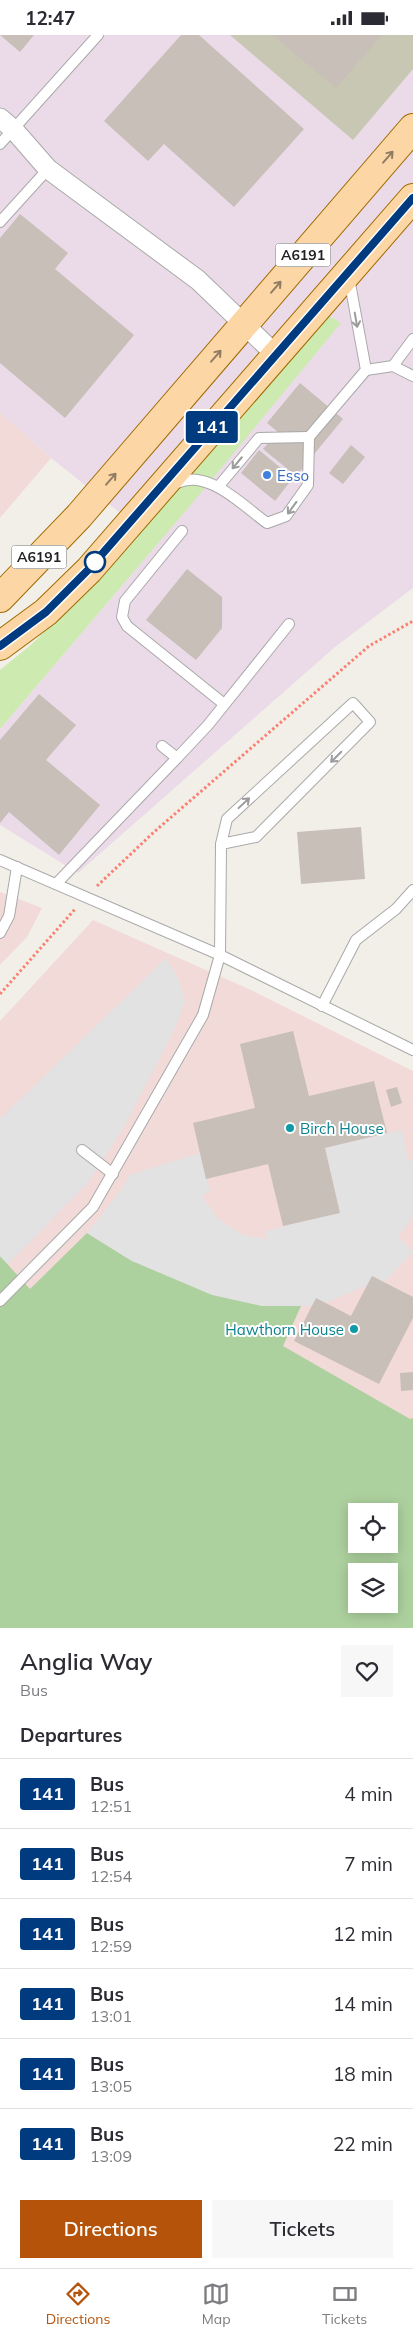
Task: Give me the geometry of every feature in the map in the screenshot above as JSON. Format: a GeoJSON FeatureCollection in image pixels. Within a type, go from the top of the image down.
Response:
{"type":"FeatureCollection","features":[{"type":"Feature","properties":{"kind":"main road","name":"A6191"},"geometry":{"type":"LineString","coordinates":[[0,598],[78,516],[413,128]]}},
{"type":"Feature","properties":{"kind":"main road","name":"A6191"},"geometry":{"type":"LineString","coordinates":[[0,646],[46,612],[77,582],[276,354],[326,300],[413,198]]}},
{"type":"Feature","properties":{"kind":"street"},"geometry":{"type":"LineString","coordinates":[[0,118],[14,130],[48,169],[198,280],[276,354]]}},
{"type":"Feature","properties":{"kind":"lane"},"geometry":{"type":"LineString","coordinates":[[0,144],[98,35]]}},
{"type":"Feature","properties":{"kind":"lane"},"geometry":{"type":"LineString","coordinates":[[0,221],[48,169]]}},
{"type":"Feature","properties":{"kind":"lane"},"geometry":{"type":"LineString","coordinates":[[348,272],[366,370]]}},
{"type":"Feature","properties":{"kind":"lane"},"geometry":{"type":"LineString","coordinates":[[392,366],[413,339]]}},
{"type":"Feature","properties":{"kind":"lane"},"geometry":{"type":"LineString","coordinates":[[155,493],[187,478],[210,481],[267,523],[286,516],[308,485],[309,437],[366,370],[392,366],[413,376]]}},
{"type":"Feature","properties":{"kind":"lane"},"geometry":{"type":"LineString","coordinates":[[218,487],[259,438],[309,437]]}},
{"type":"Feature","properties":{"kind":"lane"},"geometry":{"type":"LineString","coordinates":[[182,531],[125,601],[122,617],[127,626],[224,704]]}},
{"type":"Feature","properties":{"kind":"lane"},"geometry":{"type":"LineString","coordinates":[[56,884],[177,758],[289,624]]}},
{"type":"Feature","properties":{"kind":"lane"},"geometry":{"type":"LineString","coordinates":[[0,1301],[94,1207],[203,1015],[220,955],[221,844],[227,819],[353,703],[370,722],[256,837],[221,844]]}},
{"type":"Feature","properties":{"kind":"lane"},"geometry":{"type":"LineString","coordinates":[[162,746],[177,758]]}},
{"type":"Feature","properties":{"kind":"lane"},"geometry":{"type":"LineString","coordinates":[[0,860],[220,955],[413,1050]]}},
{"type":"Feature","properties":{"kind":"lane"},"geometry":{"type":"LineString","coordinates":[[0,933],[9,916],[17,867]]}},
{"type":"Feature","properties":{"kind":"lane"},"geometry":{"type":"LineString","coordinates":[[322,1006],[356,940],[396,909],[413,890]]}},
{"type":"Feature","properties":{"kind":"lane"},"geometry":{"type":"LineString","coordinates":[[82,1149],[113,1174]]}},
{"type":"Feature","properties":{"kind":"path"},"geometry":{"type":"LineString","coordinates":[[0,994],[85,897],[154,832],[370,646],[413,621]]}},
{"type":"Feature","properties":{"kind":"shaded area"},"geometry":{"type":"Polygon","coordinates":[[[0,35],[413,35],[413,588],[335,647],[78,873],[0,825],[0,729],[158,543],[51,458],[0,412],[0,35]]]}},
{"type":"Feature","properties":{"kind":"shaded area"},"geometry":{"type":"Polygon","coordinates":[[[230,35],[413,35],[413,69],[353,140],[230,35]]]}},
{"type":"Feature","properties":{"kind":"shaded area"},"geometry":{"type":"Polygon","coordinates":[[[0,412],[51,458],[0,518],[0,412]]]}},
{"type":"Feature","properties":{"kind":"shaded area"},"geometry":{"type":"Polygon","coordinates":[[[0,892],[42,908],[27,937],[0,965],[0,892]]]}},
{"type":"Feature","properties":{"kind":"shaded area"},"geometry":{"type":"Polygon","coordinates":[[[93,920],[251,990],[413,1071],[413,1628],[0,1628],[0,1021],[93,920]]]}},
{"type":"Feature","properties":{"kind":"shaded area"},"geometry":{"type":"Polygon","coordinates":[[[166,958],[178,978],[185,1002],[174,1030],[124,1127],[88,1183],[8,1264],[0,1256],[0,1119],[166,958]]]}},
{"type":"Feature","properties":{"kind":"shaded area"},"geometry":{"type":"Polygon","coordinates":[[[402,1130],[408,1161],[413,1160],[413,1217],[398,1237],[413,1252],[384,1282],[372,1276],[368,1285],[325,1303],[316,1298],[312,1306],[262,1306],[212,1295],[132,1261],[87,1233],[122,1189],[129,1175],[200,1153],[210,1192],[201,1195],[218,1219],[243,1235],[267,1239],[266,1231],[340,1212],[325,1148],[402,1130]]]}},
{"type":"Feature","properties":{"kind":"green space"},"geometry":{"type":"Polygon","coordinates":[[[328,315],[341,323],[194,501],[0,729],[0,670],[32,644],[99,577],[328,315]]]}},
{"type":"Feature","properties":{"kind":"green space"},"geometry":{"type":"Polygon","coordinates":[[[87,1233],[132,1261],[262,1306],[301,1306],[283,1346],[410,1419],[413,1418],[413,1628],[0,1628],[0,1256],[30,1289],[87,1233]]]}},
{"type":"Feature","properties":{"kind":"building"},"geometry":{"type":"Polygon","coordinates":[[[0,35],[34,35],[20,52],[0,35]]]}},
{"type":"Feature","properties":{"kind":"building"},"geometry":{"type":"Polygon","coordinates":[[[181,35],[199,35],[304,129],[234,207],[164,144],[148,161],[104,121],[181,35]]]}},
{"type":"Feature","properties":{"kind":"building"},"geometry":{"type":"Polygon","coordinates":[[[272,35],[382,35],[336,88],[272,35]]]}},
{"type":"Feature","properties":{"kind":"building"},"geometry":{"type":"Polygon","coordinates":[[[20,214],[68,253],[55,269],[134,335],[65,418],[0,363],[0,238],[20,214]]]}},
{"type":"Feature","properties":{"kind":"building"},"geometry":{"type":"Polygon","coordinates":[[[300,383],[343,419],[296,476],[263,449],[278,432],[267,423],[300,383]]]}},
{"type":"Feature","properties":{"kind":"building"},"geometry":{"type":"Polygon","coordinates":[[[351,445],[365,457],[343,484],[329,473],[351,445]]]}},
{"type":"Feature","properties":{"kind":"building","name":"Esso"},"geometry":{"type":"Polygon","coordinates":[[[259,450],[293,478],[275,501],[241,473],[259,450]]]}},
{"type":"Feature","properties":{"kind":"building"},"geometry":{"type":"Polygon","coordinates":[[[187,569],[222,597],[222,628],[196,660],[146,620],[187,569]]]}},
{"type":"Feature","properties":{"kind":"building"},"geometry":{"type":"Polygon","coordinates":[[[39,694],[76,725],[46,760],[100,805],[59,855],[9,812],[0,823],[0,740],[39,694]]]}},
{"type":"Feature","properties":{"kind":"building"},"geometry":{"type":"Polygon","coordinates":[[[361,827],[365,879],[301,884],[297,832],[361,827]]]}},
{"type":"Feature","properties":{"kind":"building","name":"Birch House"},"geometry":{"type":"Polygon","coordinates":[[[293,1031],[309,1096],[374,1081],[387,1133],[325,1148],[340,1213],[283,1226],[268,1164],[206,1179],[193,1123],[255,1108],[240,1044],[293,1031]]]}},
{"type":"Feature","properties":{"kind":"building"},"geometry":{"type":"Polygon","coordinates":[[[397,1087],[402,1103],[391,1107],[386,1090],[397,1087]]]}},
{"type":"Feature","properties":{"kind":"building","name":"Hawthorn House"},"geometry":{"type":"Polygon","coordinates":[[[372,1276],[413,1297],[413,1318],[379,1384],[294,1341],[316,1298],[351,1316],[372,1276]]]}},
{"type":"Feature","properties":{"kind":"building"},"geometry":{"type":"Polygon","coordinates":[[[413,1372],[413,1390],[401,1391],[400,1373],[413,1372]]]}},
{"type":"Feature","properties":{"kind":"bus line","name":"141"},"geometry":{"type":"LineString","coordinates":[[0,646],[46,612],[89,569],[276,354],[326,300],[413,198]]}},
{"type":"Feature","properties":{"kind":"place","name":"Esso"},"geometry":{"type":"Point","coordinates":[267,475]}},
{"type":"Feature","properties":{"kind":"place","name":"Birch House"},"geometry":{"type":"Point","coordinates":[290,1128]}},
{"type":"Feature","properties":{"kind":"place","name":"Hawthorn House"},"geometry":{"type":"Point","coordinates":[354,1329]}}]}
